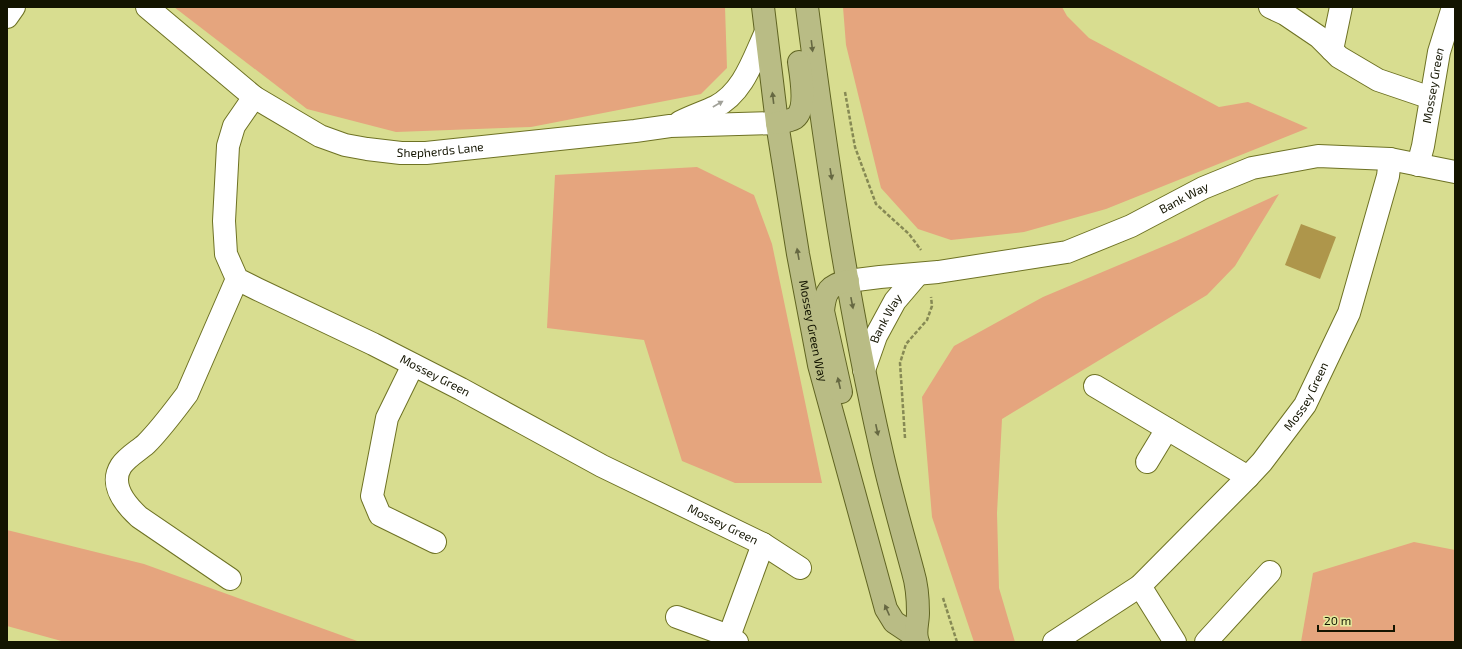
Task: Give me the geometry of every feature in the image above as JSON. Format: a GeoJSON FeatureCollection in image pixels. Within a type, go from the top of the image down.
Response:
{"type":"FeatureCollection","features":[{"type":"Feature","properties":{"kind":"main road","name":"Mossey Green Way"},"geometry":{"type":"LineString","coordinates":[[763,7],[765,34],[777,123],[798,254],[819,365],[879,585],[889,615],[894,622],[917,639]]}},
{"type":"Feature","properties":{"kind":"main road"},"geometry":{"type":"LineString","coordinates":[[777,123],[794,119],[798,114],[802,101],[802,88],[793,7]]}},
{"type":"Feature","properties":{"kind":"main road","name":"Mossey Green Way"},"geometry":{"type":"LineString","coordinates":[[807,7],[818,96],[848,282],[864,370],[883,456],[916,587],[918,618],[917,639]]}},
{"type":"Feature","properties":{"kind":"main road"},"geometry":{"type":"LineString","coordinates":[[848,282],[834,284],[825,299],[823,311],[862,487],[879,554],[881,566],[879,585]]}},
{"type":"Feature","properties":{"kind":"street"},"geometry":{"type":"LineString","coordinates":[[7,17],[14,7]]}},
{"type":"Feature","properties":{"kind":"street","name":"Shepherds Lane"},"geometry":{"type":"LineString","coordinates":[[147,7],[254,97],[320,136],[367,149],[401,153],[426,153],[670,126],[777,123]]}},
{"type":"Feature","properties":{"kind":"street"},"geometry":{"type":"LineString","coordinates":[[1270,7],[1286,14],[1319,37],[1339,57],[1378,80],[1431,98]]}},
{"type":"Feature","properties":{"kind":"street"},"geometry":{"type":"LineString","coordinates":[[1332,50],[1341,7]]}},
{"type":"Feature","properties":{"kind":"street","name":"Mossey Green"},"geometry":{"type":"LineString","coordinates":[[1418,165],[1423,146],[1439,52],[1453,7]]}},
{"type":"Feature","properties":{"kind":"street"},"geometry":{"type":"LineString","coordinates":[[670,126],[716,106],[733,94],[742,82],[753,62],[765,34]]}},
{"type":"Feature","properties":{"kind":"street"},"geometry":{"type":"LineString","coordinates":[[230,579],[139,517],[127,505],[119,490],[118,477],[121,467],[146,443],[177,407],[186,394],[237,278],[226,254],[224,221],[228,146],[234,126],[254,97]]}},
{"type":"Feature","properties":{"kind":"street","name":"Bank Way"},"geometry":{"type":"LineString","coordinates":[[848,282],[880,277],[938,272],[1067,252],[1131,226],[1203,188],[1252,168],[1318,156],[1390,159],[1455,172]]}},
{"type":"Feature","properties":{"kind":"street","name":"Mossey Green"},"geometry":{"type":"LineString","coordinates":[[1054,642],[1140,586],[1262,462],[1305,405],[1349,313],[1388,176],[1390,159]]}},
{"type":"Feature","properties":{"kind":"street","name":"Bank Way"},"geometry":{"type":"LineString","coordinates":[[864,370],[876,336],[895,301],[918,274]]}},
{"type":"Feature","properties":{"kind":"street","name":"Mossey Green"},"geometry":{"type":"LineString","coordinates":[[237,278],[257,290],[373,344],[461,389],[602,466],[763,544],[800,568]]}},
{"type":"Feature","properties":{"kind":"street"},"geometry":{"type":"LineString","coordinates":[[413,365],[387,418],[372,496],[380,515],[435,542]]}},
{"type":"Feature","properties":{"kind":"street"},"geometry":{"type":"LineString","coordinates":[[1095,386],[1248,477]]}},
{"type":"Feature","properties":{"kind":"street"},"geometry":{"type":"LineString","coordinates":[[1147,462],[1167,428]]}},
{"type":"Feature","properties":{"kind":"street"},"geometry":{"type":"LineString","coordinates":[[677,617],[731,640],[763,544]]}},
{"type":"Feature","properties":{"kind":"street"},"geometry":{"type":"LineString","coordinates":[[1206,642],[1270,572]]}},
{"type":"Feature","properties":{"kind":"street"},"geometry":{"type":"LineString","coordinates":[[1140,586],[1174,642]]}},
{"type":"Feature","properties":{"kind":"shaded area"},"geometry":{"type":"Polygon","coordinates":[[[174,7],[725,7],[727,68],[701,94],[531,127],[396,132],[307,109],[174,7]]]}},
{"type":"Feature","properties":{"kind":"shaded area"},"geometry":{"type":"Polygon","coordinates":[[[843,7],[1062,7],[1067,16],[1089,38],[1219,107],[1248,102],[1308,128],[1106,209],[1024,232],[951,240],[918,229],[881,188],[846,45],[843,7]]]}},
{"type":"Feature","properties":{"kind":"shaded area"},"geometry":{"type":"Polygon","coordinates":[[[697,167],[754,195],[772,244],[822,483],[735,483],[682,461],[644,340],[547,328],[555,175],[697,167]]]}},
{"type":"Feature","properties":{"kind":"shaded area"},"geometry":{"type":"Polygon","coordinates":[[[1279,194],[1235,266],[1207,295],[1002,419],[997,513],[999,588],[1015,642],[974,642],[932,517],[922,397],[954,346],[1043,297],[1176,241],[1279,194]]]}},
{"type":"Feature","properties":{"kind":"shaded area"},"geometry":{"type":"Polygon","coordinates":[[[7,530],[144,564],[360,642],[65,642],[7,626],[7,530]]]}},
{"type":"Feature","properties":{"kind":"shaded area"},"geometry":{"type":"Polygon","coordinates":[[[1414,542],[1455,550],[1455,642],[1301,642],[1313,573],[1414,542]]]}},
{"type":"Feature","properties":{"kind":"building"},"geometry":{"type":"Polygon","coordinates":[[[1301,224],[1336,237],[1320,279],[1285,265],[1301,224]]]}}]}
